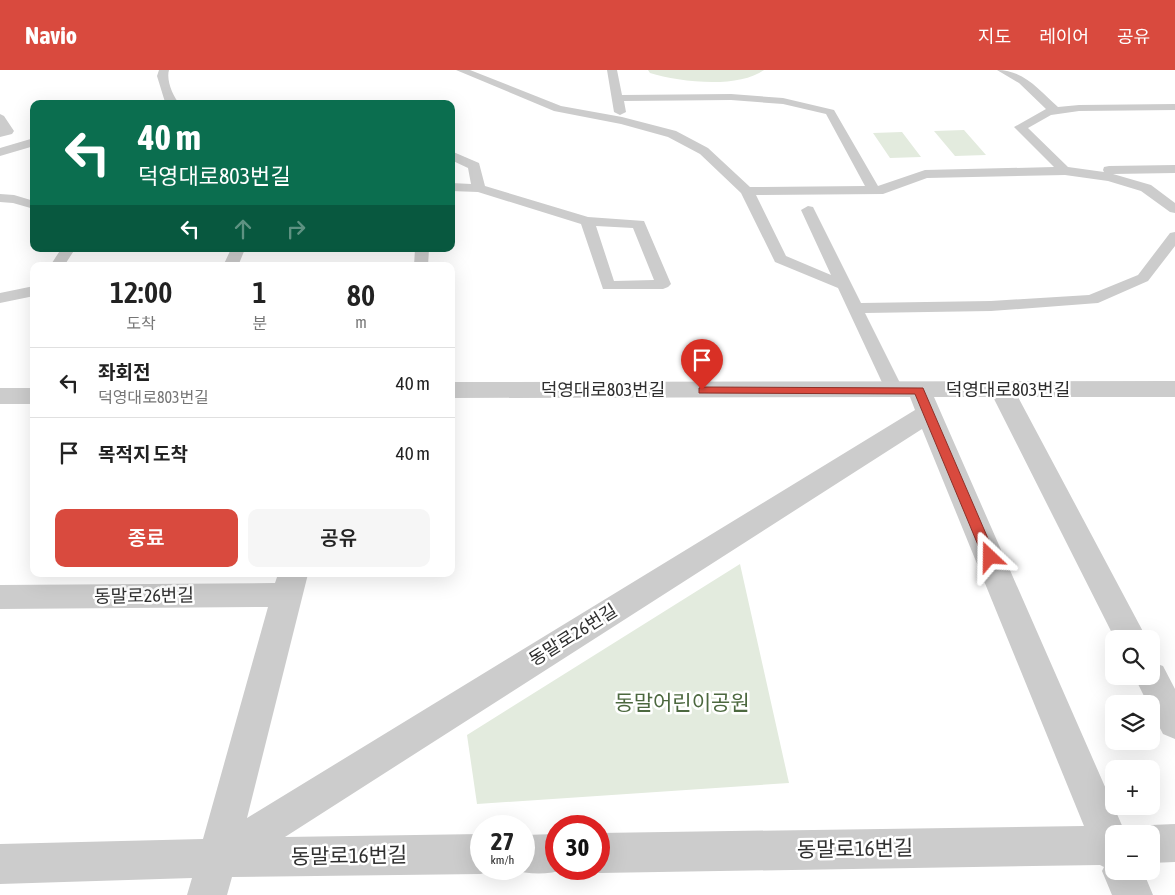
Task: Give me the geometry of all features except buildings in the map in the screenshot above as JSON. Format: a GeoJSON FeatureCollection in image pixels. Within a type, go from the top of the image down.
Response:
{"type":"FeatureCollection","features":[{"type":"Feature","properties":{"kind":"street","name":"덕영대로803번길"},"geometry":{"type":"LineString","coordinates":[[455,390],[914,398],[1002,391],[1175,389]]}},
{"type":"Feature","properties":{"kind":"street"},"geometry":{"type":"LineString","coordinates":[[1002,391],[1126,630]]}},
{"type":"Feature","properties":{"kind":"street"},"geometry":{"type":"LineString","coordinates":[[0,396],[30,396]]}},
{"type":"Feature","properties":{"kind":"street"},"geometry":{"type":"LineString","coordinates":[[914,398],[1105,830]]}},
{"type":"Feature","properties":{"kind":"street","name":"동말로26번길"},"geometry":{"type":"LineString","coordinates":[[217,858],[914,398]]}},
{"type":"Feature","properties":{"kind":"street","name":"동말로26번길"},"geometry":{"type":"LineString","coordinates":[[0,597],[290,584],[207,895]]}},
{"type":"Feature","properties":{"kind":"street"},"geometry":{"type":"LineString","coordinates":[[1155,685],[1175,723]]}},
{"type":"Feature","properties":{"kind":"street"},"geometry":{"type":"LineString","coordinates":[[1160,844],[1175,843]]}},
{"type":"Feature","properties":{"kind":"street","name":"동말로16번길"},"geometry":{"type":"LineString","coordinates":[[610,853],[1105,853]]}},
{"type":"Feature","properties":{"kind":"street","name":"동말로16번길"},"geometry":{"type":"LineString","coordinates":[[217,858],[470,854]]}},
{"type":"Feature","properties":{"kind":"street"},"geometry":{"type":"LineString","coordinates":[[0,864],[217,858]]}},
{"type":"Feature","properties":{"kind":"street"},"geometry":{"type":"LineString","coordinates":[[1127,880],[1133,895]]}},
{"type":"Feature","properties":{"kind":"lane"},"geometry":{"type":"LineString","coordinates":[[164,70],[162,76],[169,100]]}},
{"type":"Feature","properties":{"kind":"lane"},"geometry":{"type":"LineString","coordinates":[[461,70],[558,109],[622,121],[672,134],[704,151],[747,190],[780,259],[843,284]]}},
{"type":"Feature","properties":{"kind":"lane"},"geometry":{"type":"LineString","coordinates":[[612,70],[622,121]]}},
{"type":"Feature","properties":{"kind":"lane"},"geometry":{"type":"LineString","coordinates":[[1002,70],[1023,81],[1055,111]]}},
{"type":"Feature","properties":{"kind":"lane"},"geometry":{"type":"LineString","coordinates":[[618,98],[731,98],[783,101],[830,112],[874,190]]}},
{"type":"Feature","properties":{"kind":"lane"},"geometry":{"type":"LineString","coordinates":[[1175,108],[1079,108],[1048,112],[1020,127],[1065,171],[1110,177],[1146,188],[1175,209]]}},
{"type":"Feature","properties":{"kind":"lane"},"geometry":{"type":"LineString","coordinates":[[0,118],[8,131],[0,133]]}},
{"type":"Feature","properties":{"kind":"lane"},"geometry":{"type":"LineString","coordinates":[[0,152],[30,143]]}},
{"type":"Feature","properties":{"kind":"lane"},"geometry":{"type":"LineString","coordinates":[[455,157],[474,166],[479,188]]}},
{"type":"Feature","properties":{"kind":"lane"},"geometry":{"type":"LineString","coordinates":[[747,190],[883,190],[925,174],[1175,169]]}},
{"type":"Feature","properties":{"kind":"lane"},"geometry":{"type":"LineString","coordinates":[[455,188],[479,188],[588,221],[639,224],[663,284],[608,286],[588,221]]}},
{"type":"Feature","properties":{"kind":"lane"},"geometry":{"type":"LineString","coordinates":[[0,198],[30,204]]}},
{"type":"Feature","properties":{"kind":"lane"},"geometry":{"type":"LineString","coordinates":[[808,210],[855,308],[914,398]]}},
{"type":"Feature","properties":{"kind":"lane"},"geometry":{"type":"LineString","coordinates":[[769,211],[787,250],[834,266]]}},
{"type":"Feature","properties":{"kind":"lane"},"geometry":{"type":"LineString","coordinates":[[855,308],[991,306],[1092,300],[1143,278],[1175,236]]}},
{"type":"Feature","properties":{"kind":"lane"},"geometry":{"type":"LineString","coordinates":[[0,298],[30,292]]}},
{"type":"Feature","properties":{"kind":"green space"},"geometry":{"type":"Polygon","coordinates":[[[648,70],[764,70],[739,80],[708,82],[676,79],[650,73],[648,70]]]}},
{"type":"Feature","properties":{"kind":"green space"},"geometry":{"type":"Polygon","coordinates":[[[964,130],[986,155],[955,156],[934,131],[964,130]]]}},
{"type":"Feature","properties":{"kind":"green space"},"geometry":{"type":"Polygon","coordinates":[[[902,132],[921,157],[890,158],[873,133],[902,132]]]}},
{"type":"Feature","properties":{"kind":"green space","name":"동말어린이공원"},"geometry":{"type":"Polygon","coordinates":[[[740,564],[789,783],[477,804],[467,735],[740,564]]]}},
{"type":"Feature","properties":{"kind":"route"},"geometry":{"type":"LineString","coordinates":[[702,390],[919,391],[990,557]]}}]}
